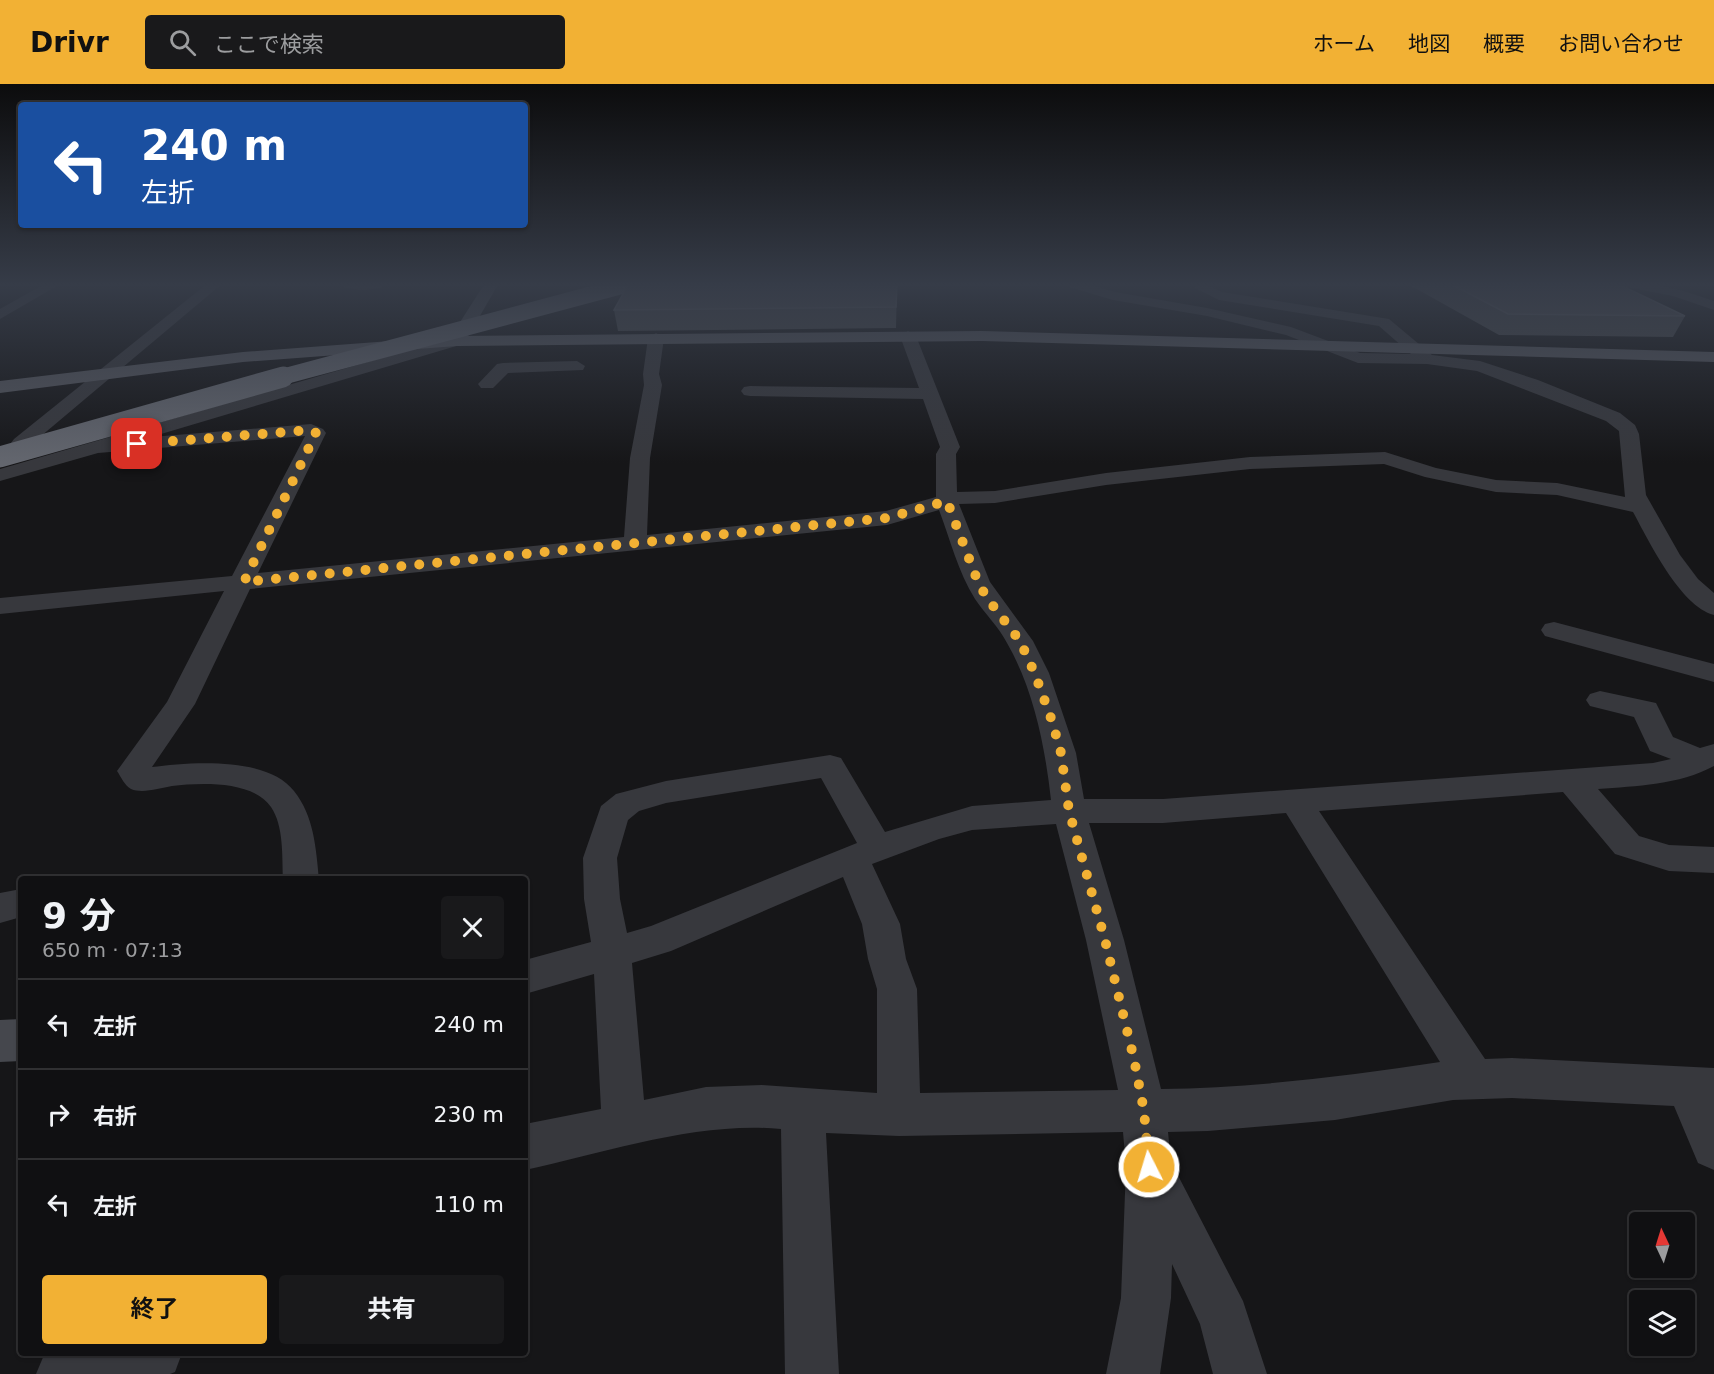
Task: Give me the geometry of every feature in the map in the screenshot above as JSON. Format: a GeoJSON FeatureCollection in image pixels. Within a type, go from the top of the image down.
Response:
{"type":"FeatureCollection","features":[{"type":"Feature","properties":{"kind":"highway"},"geometry":{"type":"LineString","coordinates":[[0,457],[405,343]]}},
{"type":"Feature","properties":{"kind":"main road"},"geometry":{"type":"LineString","coordinates":[[0,387],[243,357],[422,343]]}},
{"type":"Feature","properties":{"kind":"main road"},"geometry":{"type":"LineString","coordinates":[[1247,343],[1421,353],[1714,357]]}},
{"type":"Feature","properties":{"kind":"street"},"geometry":{"type":"LineString","coordinates":[[21,443],[144,343]]}},
{"type":"Feature","properties":{"kind":"street"},"geometry":{"type":"LineString","coordinates":[[0,448],[377,343]]}},
{"type":"Feature","properties":{"kind":"street"},"geometry":{"type":"LineString","coordinates":[[0,475],[449,343]]}},
{"type":"Feature","properties":{"kind":"street"},"geometry":{"type":"LineString","coordinates":[[572,385],[584,343]]}},
{"type":"Feature","properties":{"kind":"street"},"geometry":{"type":"LineString","coordinates":[[635,543],[640,458],[653,385],[651,374],[655,343]]}},
{"type":"Feature","properties":{"kind":"street"},"geometry":{"type":"LineString","coordinates":[[911,343],[950,447],[946,454],[947,501],[978,582],[987,598],[1020,641],[1035,674],[1061,753],[1069,811],[1105,940],[1134,1059],[1144,1111],[1149,1167],[1146,1298],[1133,1374]]}},
{"type":"Feature","properties":{"kind":"street"},"geometry":{"type":"LineString","coordinates":[[1319,343],[1326,346]]}},
{"type":"Feature","properties":{"kind":"street"},"geometry":{"type":"LineString","coordinates":[[1409,343],[1421,353],[1480,366],[1532,384],[1613,417],[1628,429],[1635,495],[1669,557],[1682,575],[1714,607]]}},
{"type":"Feature","properties":{"kind":"street"},"geometry":{"type":"LineString","coordinates":[[487,384],[502,368],[577,366]]}},
{"type":"Feature","properties":{"kind":"street"},"geometry":{"type":"LineString","coordinates":[[750,391],[930,394]]}},
{"type":"Feature","properties":{"kind":"street"},"geometry":{"type":"LineString","coordinates":[[94,447],[311,430],[316,433],[244,582],[180,704],[133,771],[140,780],[214,771],[238,775],[282,797],[293,822],[299,850],[301,876]]}},
{"type":"Feature","properties":{"kind":"street"},"geometry":{"type":"LineString","coordinates":[[0,448],[28,467]]}},
{"type":"Feature","properties":{"kind":"street"},"geometry":{"type":"LineString","coordinates":[[0,606],[887,518],[957,498],[995,496],[1106,479],[1177,473],[1235,464],[1385,458],[1421,450]]}},
{"type":"Feature","properties":{"kind":"street"},"geometry":{"type":"LineString","coordinates":[[1385,458],[1432,473],[1496,486],[1566,490],[1641,507]]}},
{"type":"Feature","properties":{"kind":"street"},"geometry":{"type":"LineString","coordinates":[[1554,630],[1714,673]]}},
{"type":"Feature","properties":{"kind":"street"},"geometry":{"type":"LineString","coordinates":[[1600,700],[1646,710],[1661,744],[1706,758]]}},
{"type":"Feature","properties":{"kind":"street"},"geometry":{"type":"LineString","coordinates":[[528,977],[658,940],[864,853],[931,829],[972,818],[1069,811],[1163,811],[1572,781],[1653,774],[1706,758]]}},
{"type":"Feature","properties":{"kind":"street"},"geometry":{"type":"LineString","coordinates":[[624,1125],[612,953],[602,898],[600,858],[613,814],[628,801],[666,792],[830,766],[864,853],[881,924],[886,959],[897,989],[898,1115]]}},
{"type":"Feature","properties":{"kind":"street"},"geometry":{"type":"LineString","coordinates":[[1572,781],[1628,845],[1670,858],[1714,860]]}},
{"type":"Feature","properties":{"kind":"street"},"geometry":{"type":"LineString","coordinates":[[1295,801],[1474,1079]]}},
{"type":"Feature","properties":{"kind":"street"},"geometry":{"type":"LineString","coordinates":[[0,908],[18,904]]}},
{"type":"Feature","properties":{"kind":"street"},"geometry":{"type":"LineString","coordinates":[[0,1041],[18,1040]]}},
{"type":"Feature","properties":{"kind":"street"},"geometry":{"type":"LineString","coordinates":[[528,1146],[706,1108],[762,1106],[856,1115],[1208,1110],[1335,1099],[1453,1080],[1512,1078],[1701,1087],[1714,1147]]}},
{"type":"Feature","properties":{"kind":"street"},"geometry":{"type":"LineString","coordinates":[[803,1110],[813,1374]]}},
{"type":"Feature","properties":{"kind":"street"},"geometry":{"type":"LineString","coordinates":[[1149,1167],[1225,1319],[1240,1374]]}},
{"type":"Feature","properties":{"kind":"street"},"geometry":{"type":"LineString","coordinates":[[63,1374],[146,1360]]}},
{"type":"Feature","properties":{"kind":"route"},"geometry":{"type":"LineString","coordinates":[[137,444],[311,430],[316,433],[244,582],[887,518],[912,513],[947,501],[978,582],[987,598],[1020,641],[1052,721],[1067,784],[1069,811],[1105,940],[1134,1059],[1144,1111],[1149,1167]]}}]}
